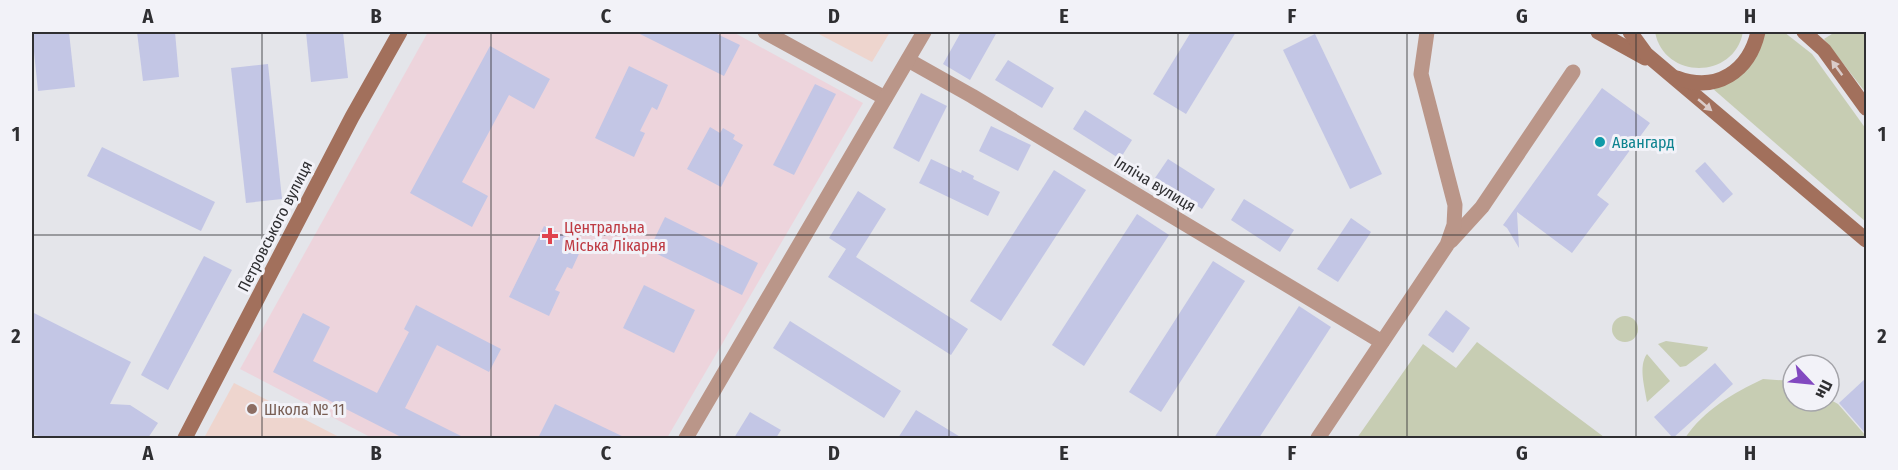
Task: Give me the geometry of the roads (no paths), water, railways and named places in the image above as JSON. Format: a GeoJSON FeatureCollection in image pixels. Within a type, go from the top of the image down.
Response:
{"type":"FeatureCollection","features":[{"type":"Feature","properties":{"kind":"main road","name":"Петровського вулиця"},"geometry":{"type":"LineString","coordinates":[[185,438],[351,117],[400,32]]}},
{"type":"Feature","properties":{"kind":"main road"},"geometry":{"type":"LineString","coordinates":[[1598,32],[1613,38],[1673,76],[1688,82],[1704,83],[1720,80],[1735,72],[1755,46],[1758,32]]}},
{"type":"Feature","properties":{"kind":"main road"},"geometry":{"type":"LineString","coordinates":[[1630,32],[1646,54],[1866,240]]}},
{"type":"Feature","properties":{"kind":"main road"},"geometry":{"type":"LineString","coordinates":[[1643,32],[1649,51],[1661,67]]}},
{"type":"Feature","properties":{"kind":"main road"},"geometry":{"type":"LineString","coordinates":[[1804,32],[1824,50],[1866,108]]}},
{"type":"Feature","properties":{"kind":"street"},"geometry":{"type":"LineString","coordinates":[[765,32],[885,98]]}},
{"type":"Feature","properties":{"kind":"street"},"geometry":{"type":"LineString","coordinates":[[686,438],[924,32]]}},
{"type":"Feature","properties":{"kind":"street"},"geometry":{"type":"LineString","coordinates":[[1427,32],[1421,74],[1455,205],[1454,225],[1447,245]]}},
{"type":"Feature","properties":{"kind":"street","name":"Ілліча вулиця"},"geometry":{"type":"LineString","coordinates":[[908,60],[1382,342]]}},
{"type":"Feature","properties":{"kind":"street"},"geometry":{"type":"LineString","coordinates":[[1318,438],[1447,245],[1482,207],[1573,72]]}},
{"type":"Feature","properties":{"kind":"place","name":"Авангард"},"geometry":{"type":"Point","coordinates":[1600,142]}},
{"type":"Feature","properties":{"kind":"place","name":"Центральна Міська Лікарня"},"geometry":{"type":"Point","coordinates":[550,236]}},
{"type":"Feature","properties":{"kind":"place","name":"Школа № 11"},"geometry":{"type":"Point","coordinates":[252,409]}}]}
